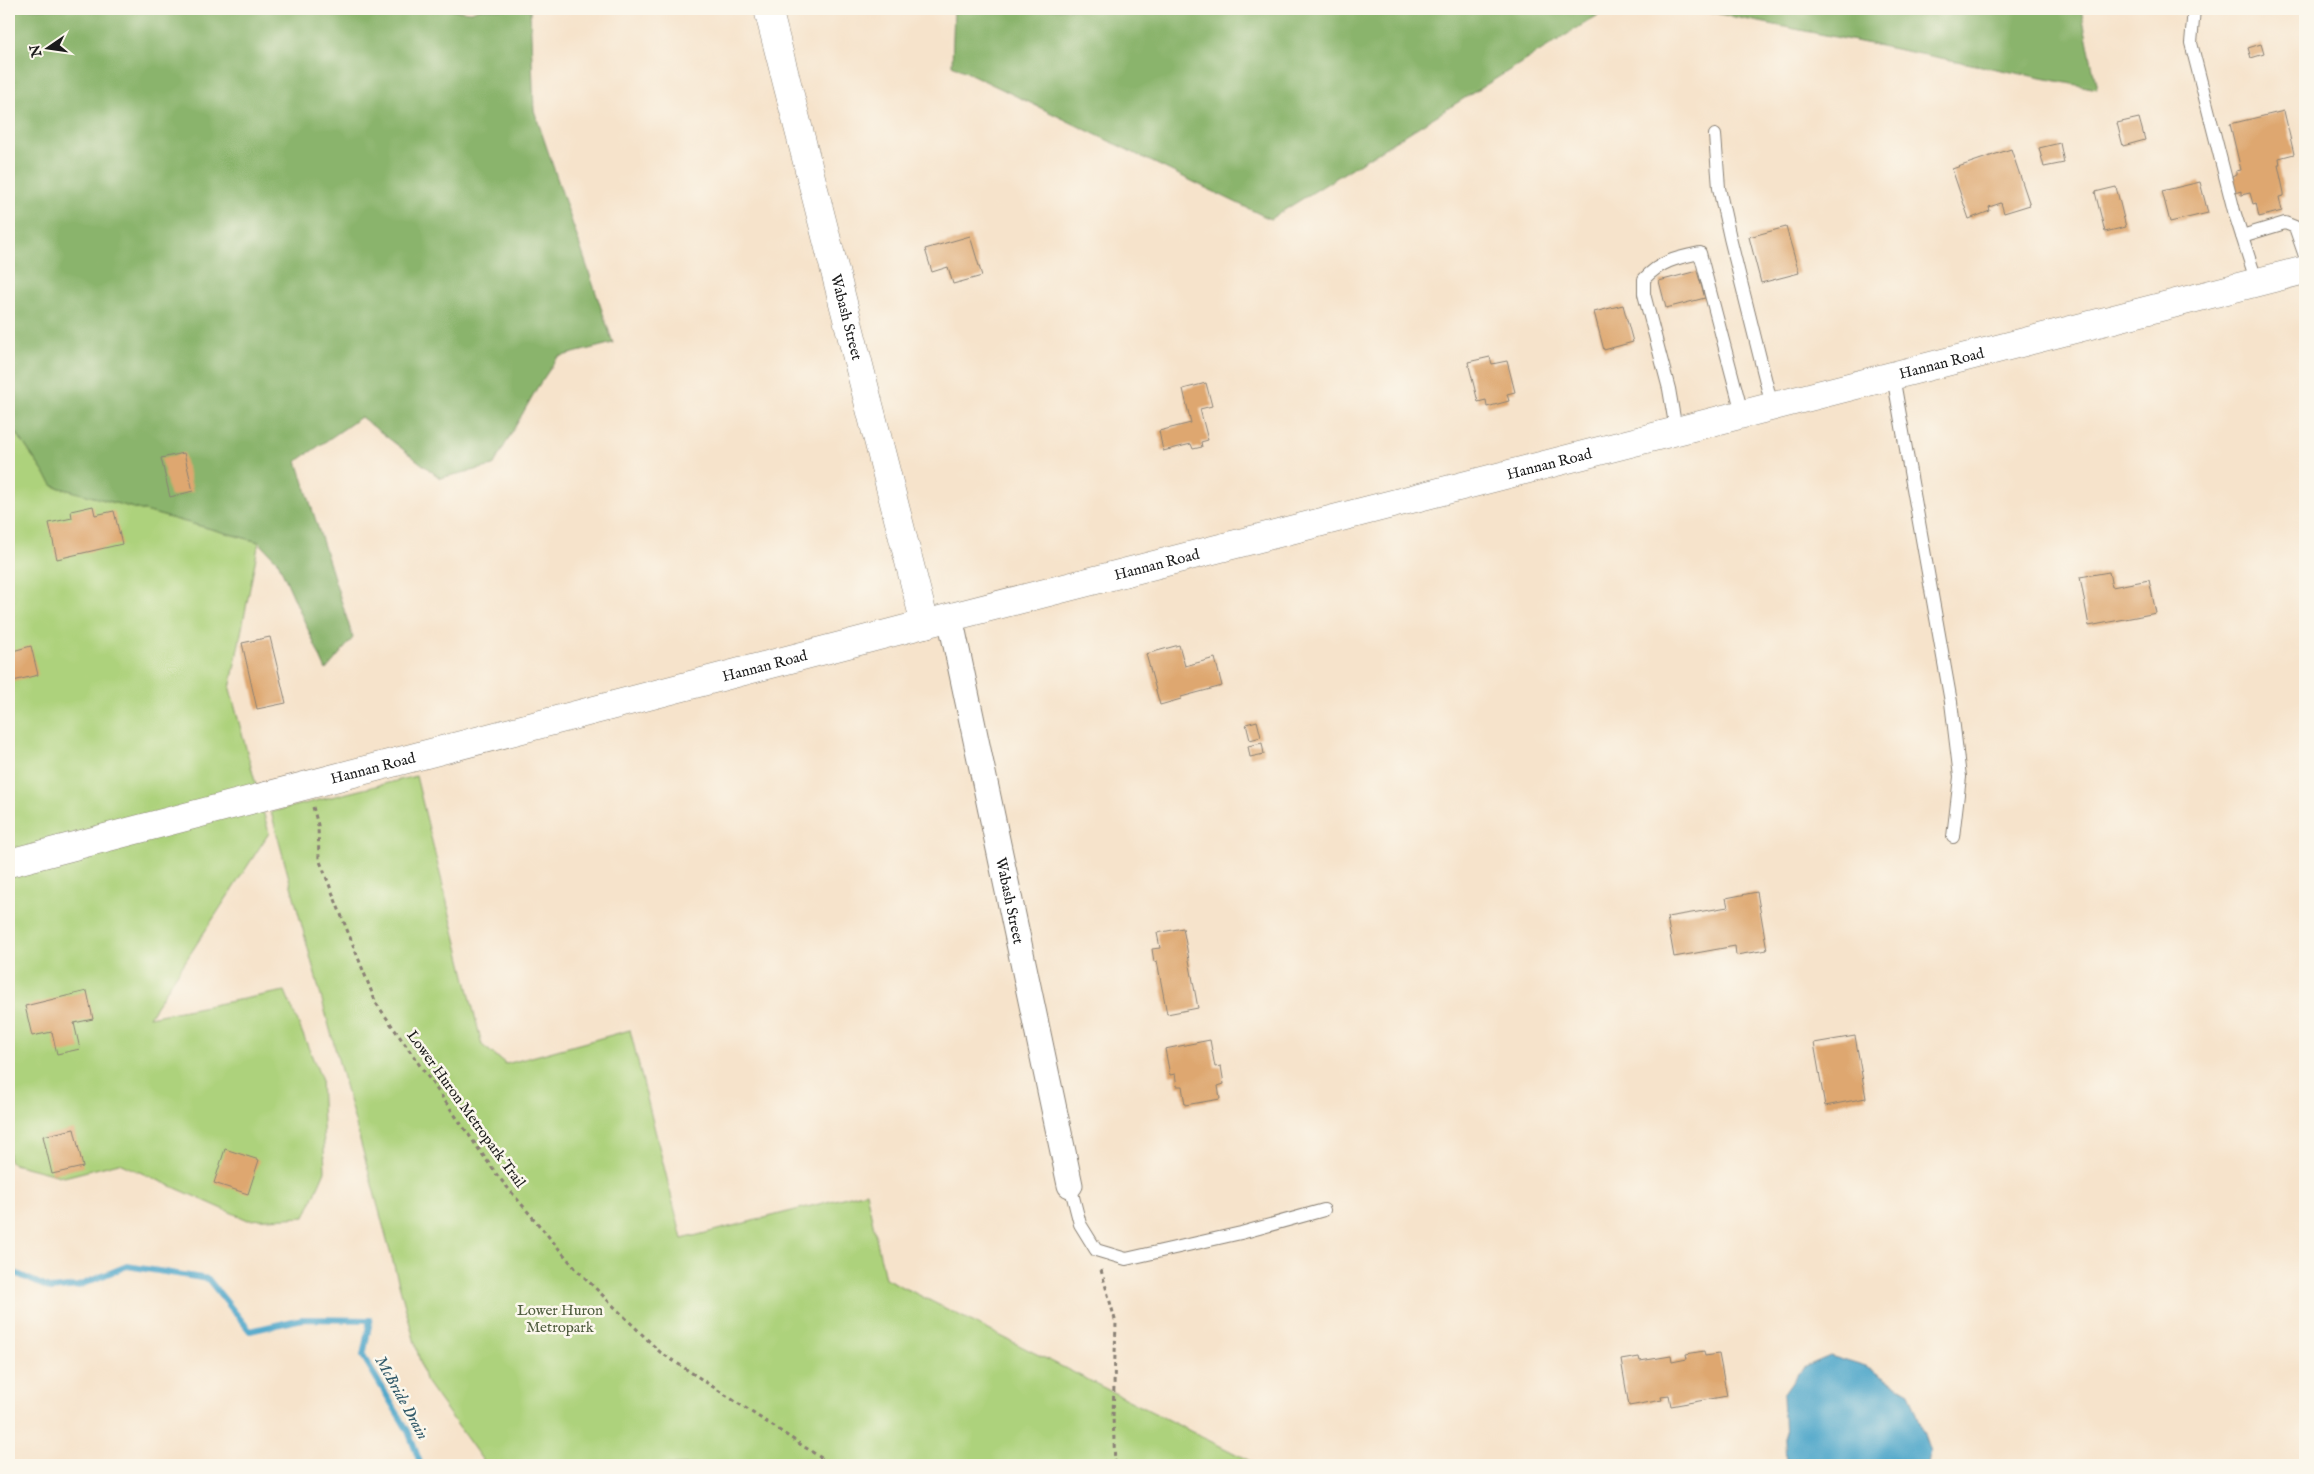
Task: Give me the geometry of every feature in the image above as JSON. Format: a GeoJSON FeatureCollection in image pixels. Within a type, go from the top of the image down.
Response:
{"type":"FeatureCollection","features":[{"type":"Feature","properties":{"kind":"street","name":"Wabash Street"},"geometry":{"type":"LineString","coordinates":[[768,9],[937,621],[1070,1185]]}},
{"type":"Feature","properties":{"kind":"street","name":"Hannan Road"},"geometry":{"type":"LineString","coordinates":[[9,863],[1676,430],[2305,270]]}},
{"type":"Feature","properties":{"kind":"lane"},"geometry":{"type":"LineString","coordinates":[[2194,9],[2192,43],[2242,236],[2257,283]]}},
{"type":"Feature","properties":{"kind":"lane"},"geometry":{"type":"LineString","coordinates":[[1715,135],[1719,188],[1772,406]]}},
{"type":"Feature","properties":{"kind":"lane"},"geometry":{"type":"LineString","coordinates":[[2242,236],[2266,227],[2285,223],[2295,227],[2305,256]]}},
{"type":"Feature","properties":{"kind":"lane"},"geometry":{"type":"LineString","coordinates":[[1676,430],[1669,388],[1644,294],[1644,279],[1656,267],[1679,258],[1700,253],[1742,414]]}},
{"type":"Feature","properties":{"kind":"lane"},"geometry":{"type":"LineString","coordinates":[[1893,376],[1951,702],[1960,777],[1954,837]]}},
{"type":"Feature","properties":{"kind":"lane"},"geometry":{"type":"LineString","coordinates":[[1070,1185],[1080,1224],[1096,1250],[1126,1259],[1241,1233],[1324,1210]]}},
{"type":"Feature","properties":{"kind":"path","name":"Lower Huron Metropark Trail"},"geometry":{"type":"LineString","coordinates":[[308,785],[318,825],[320,859],[376,1003],[497,1175],[575,1268],[660,1352],[832,1465]]}},
{"type":"Feature","properties":{"kind":"path"},"geometry":{"type":"LineString","coordinates":[[1096,1250],[1116,1323],[1113,1416],[1115,1465]]}},
{"type":"Feature","properties":{"kind":"green space"},"geometry":{"type":"Polygon","coordinates":[[[9,9],[442,9],[471,12],[479,9],[530,9],[534,110],[613,343],[558,357],[537,388],[493,466],[440,478],[361,417],[297,461],[353,638],[326,670],[278,562],[259,542],[53,486],[9,422],[9,9]]]}},
{"type":"Feature","properties":{"kind":"green space"},"geometry":{"type":"Polygon","coordinates":[[[954,9],[1608,9],[1270,219],[952,65],[954,9]]]}},
{"type":"Feature","properties":{"kind":"green space"},"geometry":{"type":"Polygon","coordinates":[[[1694,9],[2081,9],[2097,89],[1694,9]]]}},
{"type":"Feature","properties":{"kind":"green space"},"geometry":{"type":"Polygon","coordinates":[[[9,422],[53,486],[259,542],[230,689],[269,833],[149,1017],[285,991],[321,1078],[325,1171],[305,1217],[248,1220],[119,1163],[64,1177],[9,1161],[9,422]]]}},
{"type":"Feature","properties":{"kind":"green space","name":"Lower Huron Metropark"},"geometry":{"type":"Polygon","coordinates":[[[416,776],[482,1045],[506,1064],[630,1030],[682,1239],[866,1192],[885,1278],[1258,1465],[486,1465],[425,1380],[271,812],[416,776]]]}},
{"type":"Feature","properties":{"kind":"water"},"geometry":{"type":"Polygon","coordinates":[[[1830,1356],[1866,1367],[1909,1392],[1930,1451],[1928,1465],[1786,1465],[1783,1395],[1802,1368],[1830,1356]]]}},
{"type":"Feature","properties":{"kind":"building"},"geometry":{"type":"Polygon","coordinates":[[[2261,44],[2264,54],[2251,58],[2248,48],[2261,44]]]}},
{"type":"Feature","properties":{"kind":"building"},"geometry":{"type":"Polygon","coordinates":[[[2284,111],[2294,154],[2279,158],[2280,165],[2278,165],[2284,193],[2284,196],[2279,197],[2282,211],[2259,217],[2256,203],[2253,204],[2250,193],[2241,195],[2241,191],[2235,193],[2232,177],[2236,175],[2236,171],[2241,170],[2230,124],[2284,111]]]}},
{"type":"Feature","properties":{"kind":"building"},"geometry":{"type":"Polygon","coordinates":[[[2139,118],[2145,140],[2123,146],[2117,123],[2139,118]]]}},
{"type":"Feature","properties":{"kind":"building"},"geometry":{"type":"Polygon","coordinates":[[[2060,143],[2064,163],[2044,167],[2039,148],[2060,143]]]}},
{"type":"Feature","properties":{"kind":"building"},"geometry":{"type":"Polygon","coordinates":[[[2011,149],[2030,205],[2004,213],[2001,203],[1989,207],[1990,211],[1969,219],[1952,169],[2011,149]]]}},
{"type":"Feature","properties":{"kind":"building"},"geometry":{"type":"Polygon","coordinates":[[[2200,182],[2208,213],[2170,222],[2162,191],[2200,182]]]}},
{"type":"Feature","properties":{"kind":"building"},"geometry":{"type":"Polygon","coordinates":[[[2116,187],[2126,227],[2105,232],[2095,192],[2116,187]]]}},
{"type":"Feature","properties":{"kind":"building"},"geometry":{"type":"Polygon","coordinates":[[[1786,227],[1799,273],[1761,283],[1749,237],[1786,227]]]}},
{"type":"Feature","properties":{"kind":"building"},"geometry":{"type":"Polygon","coordinates":[[[970,236],[982,276],[953,284],[948,267],[932,272],[925,249],[970,236]]]}},
{"type":"Feature","properties":{"kind":"building"},"geometry":{"type":"Polygon","coordinates":[[[1697,271],[1705,298],[1666,308],[1659,281],[1697,271]]]}},
{"type":"Feature","properties":{"kind":"building"},"geometry":{"type":"Polygon","coordinates":[[[1623,305],[1633,342],[1604,350],[1594,312],[1623,305]]]}},
{"type":"Feature","properties":{"kind":"building"},"geometry":{"type":"Polygon","coordinates":[[[1490,357],[1492,364],[1507,361],[1515,392],[1507,394],[1509,401],[1487,407],[1486,400],[1478,402],[1468,362],[1490,357]]]}},
{"type":"Feature","properties":{"kind":"building"},"geometry":{"type":"Polygon","coordinates":[[[1206,383],[1212,406],[1200,409],[1208,440],[1201,442],[1202,447],[1193,449],[1191,444],[1163,451],[1159,431],[1191,423],[1183,389],[1206,383]]]}},
{"type":"Feature","properties":{"kind":"building"},"geometry":{"type":"Polygon","coordinates":[[[184,453],[193,491],[170,497],[161,458],[184,453]]]}},
{"type":"Feature","properties":{"kind":"building"},"geometry":{"type":"Polygon","coordinates":[[[9,495],[15,517],[9,518],[9,495]]]}},
{"type":"Feature","properties":{"kind":"building"},"geometry":{"type":"Polygon","coordinates":[[[93,506],[95,515],[114,511],[122,544],[57,559],[49,523],[72,518],[71,511],[93,506]]]}},
{"type":"Feature","properties":{"kind":"building"},"geometry":{"type":"Polygon","coordinates":[[[2109,572],[2112,587],[2149,580],[2156,613],[2089,626],[2080,577],[2109,572]]]}},
{"type":"Feature","properties":{"kind":"building"},"geometry":{"type":"Polygon","coordinates":[[[270,637],[286,703],[257,709],[242,643],[270,637]]]}},
{"type":"Feature","properties":{"kind":"building"},"geometry":{"type":"Polygon","coordinates":[[[1179,645],[1185,666],[1215,658],[1222,686],[1160,705],[1146,654],[1179,645]]]}},
{"type":"Feature","properties":{"kind":"building"},"geometry":{"type":"Polygon","coordinates":[[[31,646],[38,675],[9,682],[9,652],[31,646]]]}},
{"type":"Feature","properties":{"kind":"building"},"geometry":{"type":"Polygon","coordinates":[[[1257,721],[1261,737],[1250,740],[1246,724],[1257,721]]]}},
{"type":"Feature","properties":{"kind":"building"},"geometry":{"type":"Polygon","coordinates":[[[1262,743],[1264,754],[1250,757],[1248,746],[1262,743]]]}},
{"type":"Feature","properties":{"kind":"building"},"geometry":{"type":"Polygon","coordinates":[[[1757,892],[1767,950],[1736,955],[1735,946],[1674,957],[1667,917],[1728,907],[1726,898],[1757,892]]]}},
{"type":"Feature","properties":{"kind":"building"},"geometry":{"type":"Polygon","coordinates":[[[1183,928],[1198,1008],[1167,1014],[1157,961],[1154,962],[1152,949],[1160,948],[1157,933],[1183,928]]]}},
{"type":"Feature","properties":{"kind":"building"},"geometry":{"type":"Polygon","coordinates":[[[87,991],[93,1019],[74,1023],[80,1049],[57,1054],[52,1032],[32,1036],[25,1006],[87,991]]]}},
{"type":"Feature","properties":{"kind":"building"},"geometry":{"type":"Polygon","coordinates":[[[1855,1036],[1866,1098],[1825,1106],[1814,1043],[1855,1036]]]}},
{"type":"Feature","properties":{"kind":"building"},"geometry":{"type":"Polygon","coordinates":[[[1210,1040],[1215,1067],[1221,1066],[1224,1084],[1218,1086],[1220,1099],[1185,1105],[1182,1086],[1177,1086],[1175,1074],[1170,1075],[1165,1049],[1210,1040]]]}},
{"type":"Feature","properties":{"kind":"building"},"geometry":{"type":"Polygon","coordinates":[[[74,1129],[83,1167],[52,1174],[43,1136],[74,1129]]]}},
{"type":"Feature","properties":{"kind":"building"},"geometry":{"type":"Polygon","coordinates":[[[225,1149],[259,1160],[248,1194],[214,1183],[225,1149]]]}},
{"type":"Feature","properties":{"kind":"building"},"geometry":{"type":"Polygon","coordinates":[[[1704,1351],[1705,1356],[1719,1354],[1727,1396],[1671,1406],[1669,1396],[1661,1397],[1662,1400],[1629,1406],[1621,1360],[1639,1357],[1640,1361],[1671,1356],[1672,1362],[1687,1359],[1686,1354],[1704,1351]]]}},
{"type":"Feature","properties":{"kind":"waterway","name":"McBride Drain"},"geometry":{"type":"LineString","coordinates":[[9,1273],[13,1272],[51,1289],[78,1286],[127,1266],[208,1279],[250,1331],[302,1319],[370,1320],[363,1356],[408,1431],[421,1465]]}}]}
